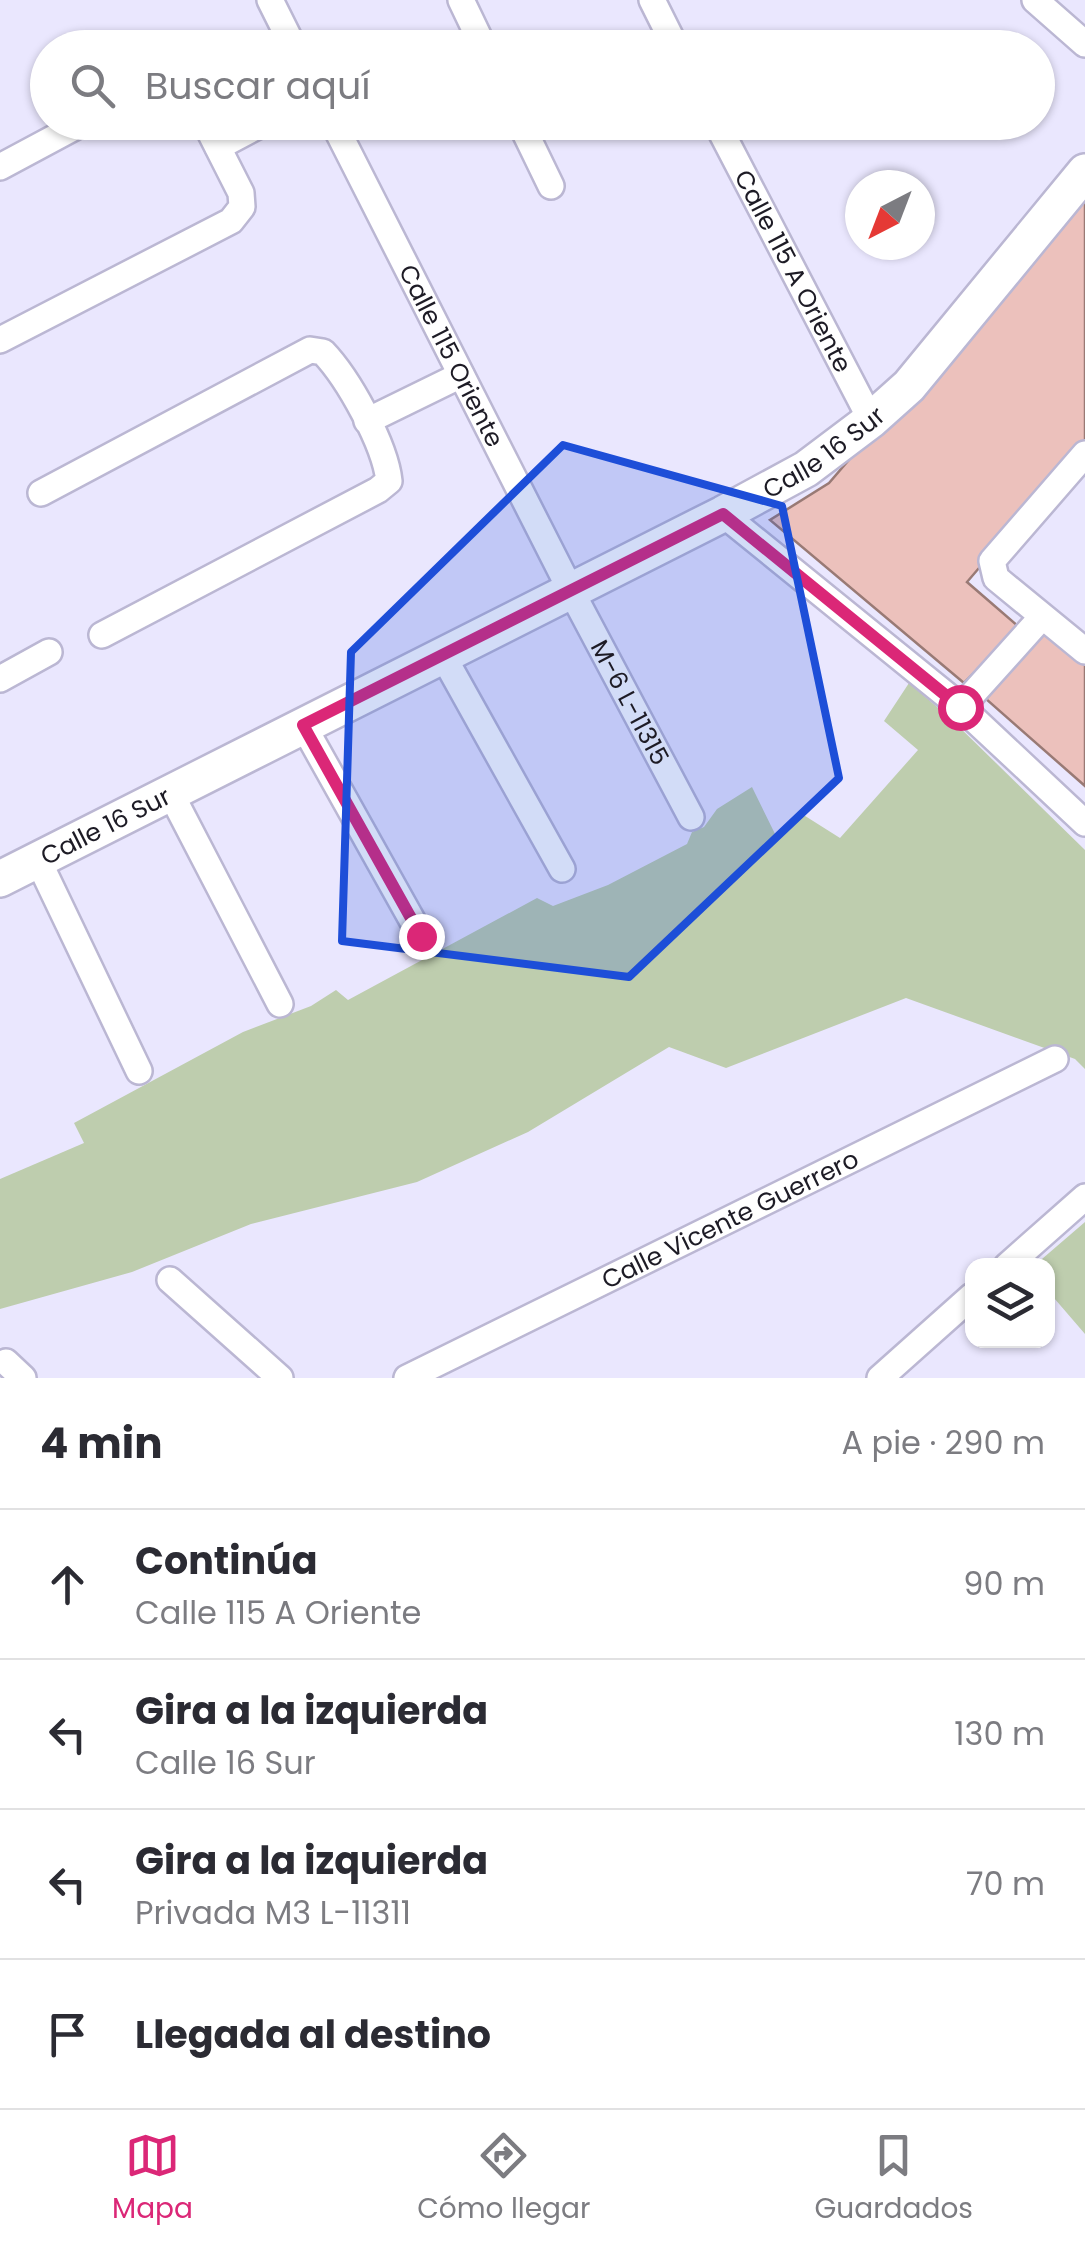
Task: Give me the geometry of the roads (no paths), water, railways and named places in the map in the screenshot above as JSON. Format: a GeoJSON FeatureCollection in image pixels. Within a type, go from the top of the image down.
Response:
{"type":"FeatureCollection","features":[{"type":"Feature","properties":{"kind":"street"},"geometry":{"type":"LineString","coordinates":[[270,0],[285,30]]}},
{"type":"Feature","properties":{"kind":"street"},"geometry":{"type":"LineString","coordinates":[[461,0],[475,30]]}},
{"type":"Feature","properties":{"kind":"street"},"geometry":{"type":"LineString","coordinates":[[652,0],[667,30]]}},
{"type":"Feature","properties":{"kind":"street"},"geometry":{"type":"LineString","coordinates":[[1035,0],[1085,44]]}},
{"type":"Feature","properties":{"kind":"street"},"geometry":{"type":"LineString","coordinates":[[0,168],[51,140]]}},
{"type":"Feature","properties":{"kind":"street"},"geometry":{"type":"LineString","coordinates":[[0,340],[232,221],[242,208],[240,193],[214,140]]}},
{"type":"Feature","properties":{"kind":"street"},"geometry":{"type":"LineString","coordinates":[[218,148],[232,140]]}},
{"type":"Feature","properties":{"kind":"street","name":"Calle 115 Oriente"},"geometry":{"type":"LineString","coordinates":[[341,140],[570,589]]}},
{"type":"Feature","properties":{"kind":"street"},"geometry":{"type":"LineString","coordinates":[[529,140],[551,186]]}},
{"type":"Feature","properties":{"kind":"street","name":"Calle 115 A Oriente"},"geometry":{"type":"LineString","coordinates":[[725,140],[871,420]]}},
{"type":"Feature","properties":{"kind":"street","name":"Calle 16 Sur"},"geometry":{"type":"LineString","coordinates":[[0,880],[806,469],[871,420],[908,386],[1085,172]]}},
{"type":"Feature","properties":{"kind":"street"},"geometry":{"type":"LineString","coordinates":[[42,493],[310,350],[323,352],[334,364],[367,421],[387,466],[388,481],[378,490],[102,635]]}},
{"type":"Feature","properties":{"kind":"street"},"geometry":{"type":"LineString","coordinates":[[367,421],[461,374]]}},
{"type":"Feature","properties":{"kind":"street"},"geometry":{"type":"LineString","coordinates":[[1085,454],[992,561],[996,578],[1085,651]]}},
{"type":"Feature","properties":{"kind":"street"},"geometry":{"type":"LineString","coordinates":[[723,514],[960,707],[1085,823]]}},
{"type":"Feature","properties":{"kind":"street","name":"M-6 L-11315"},"geometry":{"type":"LineString","coordinates":[[570,589],[691,817]]}},
{"type":"Feature","properties":{"kind":"street"},"geometry":{"type":"LineString","coordinates":[[960,707],[1042,618]]}},
{"type":"Feature","properties":{"kind":"street"},"geometry":{"type":"LineString","coordinates":[[0,679],[49,652]]}},
{"type":"Feature","properties":{"kind":"street"},"geometry":{"type":"LineString","coordinates":[[442,654],[562,868]]}},
{"type":"Feature","properties":{"kind":"street"},"geometry":{"type":"LineString","coordinates":[[303,725],[421,936]]}},
{"type":"Feature","properties":{"kind":"street"},"geometry":{"type":"LineString","coordinates":[[170,792],[280,1004]]}},
{"type":"Feature","properties":{"kind":"street"},"geometry":{"type":"LineString","coordinates":[[38,860],[139,1072]]}},
{"type":"Feature","properties":{"kind":"street","name":"Calle Vicente Guerrero"},"geometry":{"type":"LineString","coordinates":[[407,1378],[1055,1059]]}},
{"type":"Feature","properties":{"kind":"street"},"geometry":{"type":"LineString","coordinates":[[1017,1258],[1085,1197]]}},
{"type":"Feature","properties":{"kind":"street"},"geometry":{"type":"LineString","coordinates":[[170,1280],[280,1378]]}},
{"type":"Feature","properties":{"kind":"street"},"geometry":{"type":"LineString","coordinates":[[880,1378],[965,1302]]}}]}
